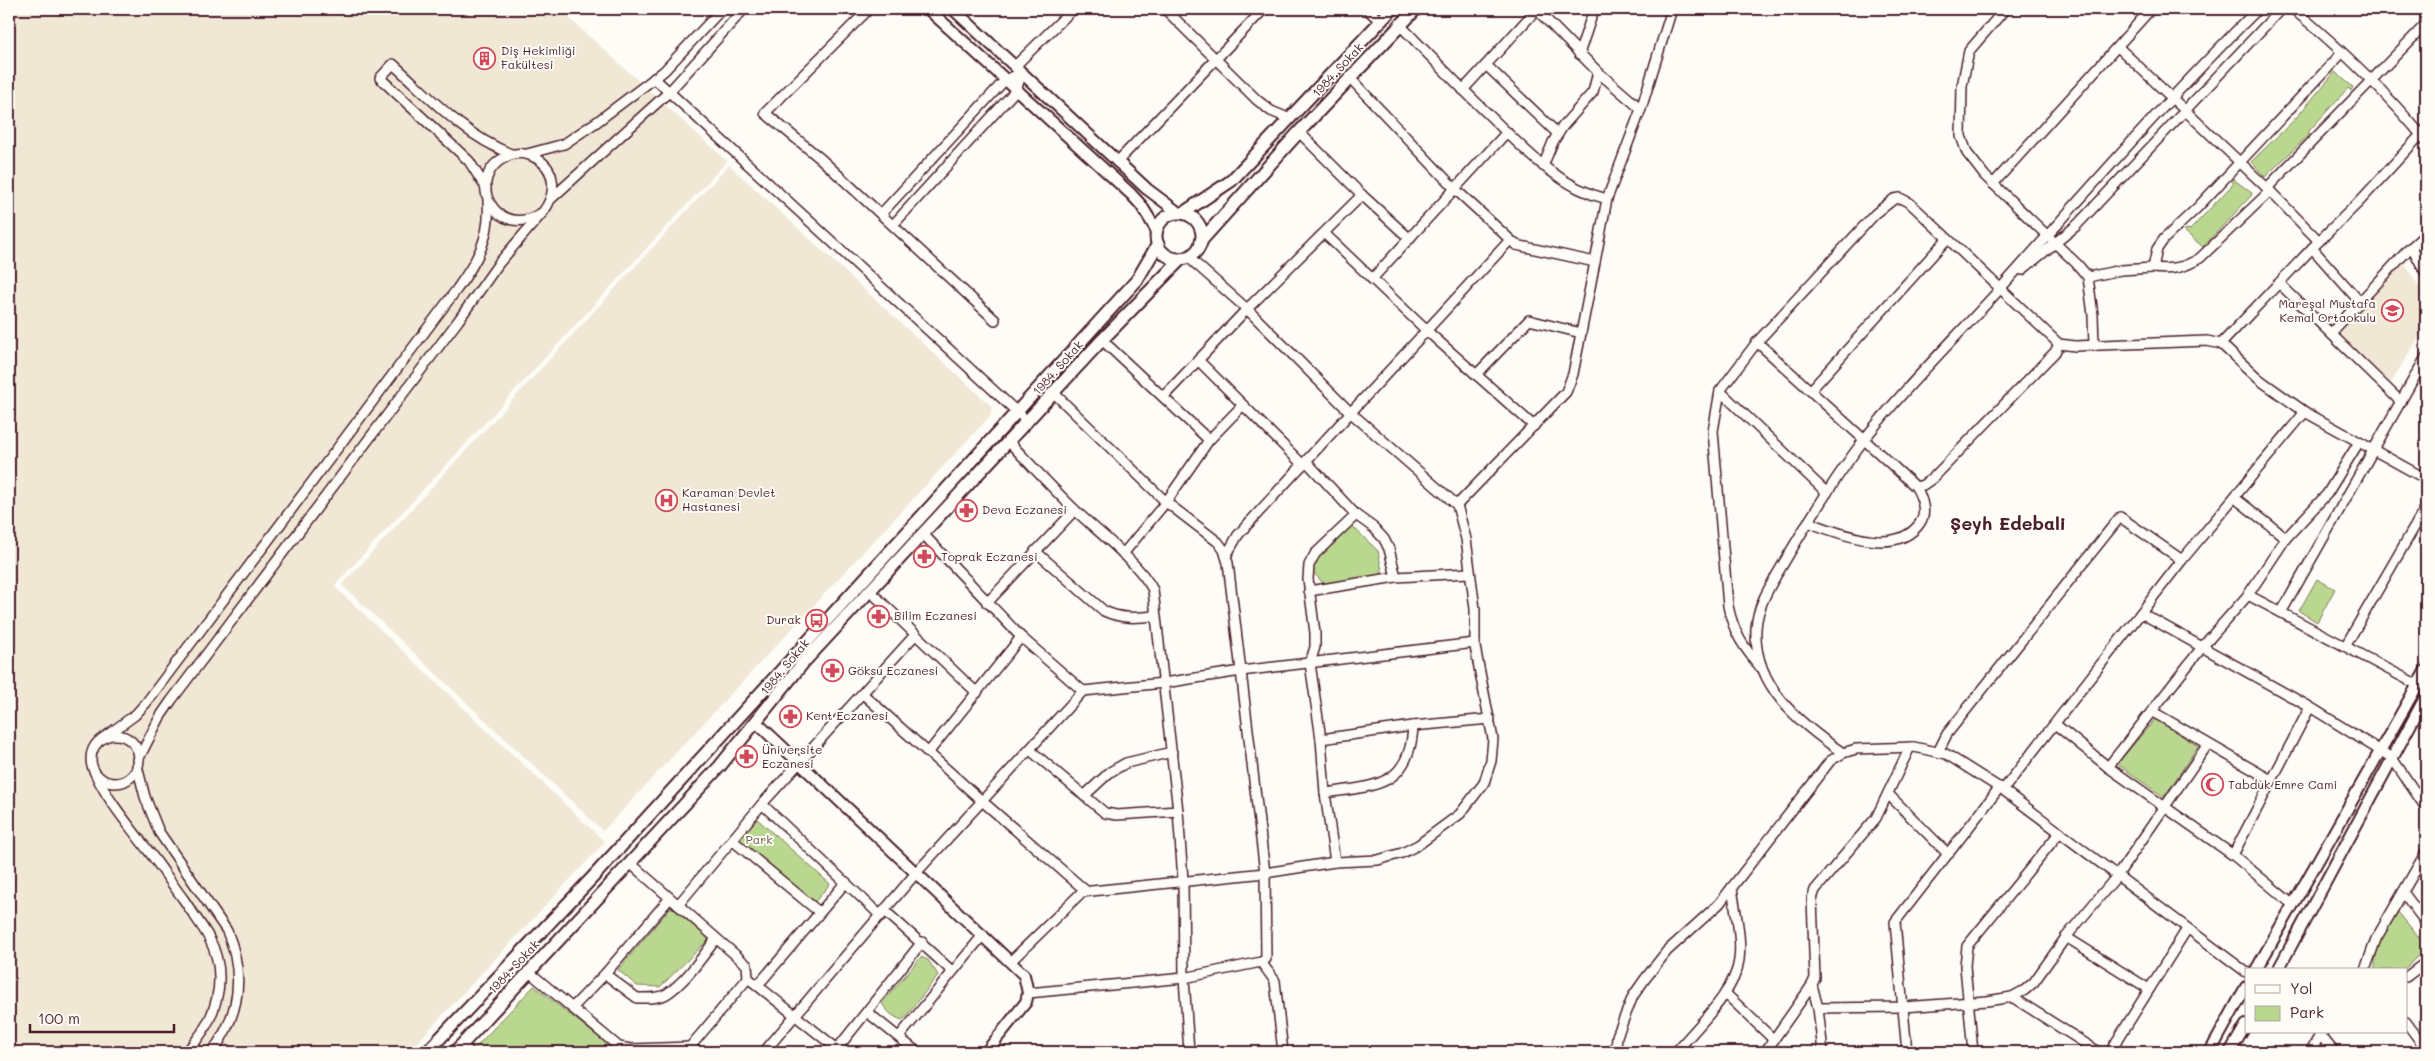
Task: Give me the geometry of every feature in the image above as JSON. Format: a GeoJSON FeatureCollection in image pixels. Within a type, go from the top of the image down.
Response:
{"type":"FeatureCollection","features":[{"type":"Feature","properties":{"kind":"main road"},"geometry":{"type":"LineString","coordinates":[[427,1052],[593,877],[1137,280],[1158,244],[1157,231],[1161,221],[1168,216],[1181,213],[1231,181],[1392,9]]}},
{"type":"Feature","properties":{"kind":"main road","name":"1984. Sokak"},"geometry":{"type":"LineString","coordinates":[[1202,241],[1299,132],[1416,9]]}},
{"type":"Feature","properties":{"kind":"main road"},"geometry":{"type":"LineString","coordinates":[[1158,244],[1167,255],[1184,258],[1199,248],[1202,234],[1197,221],[1181,213]]}},
{"type":"Feature","properties":{"kind":"main road","name":"1984. Sokak"},"geometry":{"type":"LineString","coordinates":[[462,1050],[528,971],[720,766],[804,663],[872,592],[1102,340],[1184,258]]}},
{"type":"Feature","properties":{"kind":"street"},"geometry":{"type":"LineString","coordinates":[[186,1052],[206,1028],[214,1010],[219,993],[219,974],[215,955],[209,939],[192,912],[155,859],[104,793],[92,766],[92,751],[102,738],[135,715],[146,703],[467,275],[481,252],[486,235],[489,217],[486,188],[487,177],[492,167],[500,159],[511,154],[526,154],[564,144],[580,135],[664,72],[722,9]]}},
{"type":"Feature","properties":{"kind":"street"},"geometry":{"type":"LineString","coordinates":[[95,773],[108,782],[116,783],[130,777],[160,718],[171,701],[458,321],[499,263],[543,212],[552,198],[669,92],[744,9]]}},
{"type":"Feature","properties":{"kind":"street"},"geometry":{"type":"LineString","coordinates":[[869,9],[764,113],[820,159],[995,320]]}},
{"type":"Feature","properties":{"kind":"street"},"geometry":{"type":"LineString","coordinates":[[928,9],[1131,194],[1149,216],[1157,231]]}},
{"type":"Feature","properties":{"kind":"street"},"geometry":{"type":"LineString","coordinates":[[954,9],[1117,162],[1163,202],[1181,213]]}},
{"type":"Feature","properties":{"kind":"street"},"geometry":{"type":"LineString","coordinates":[[881,214],[1073,9]]}},
{"type":"Feature","properties":{"kind":"street"},"geometry":{"type":"LineString","coordinates":[[1165,9],[1265,107],[1288,118]]}},
{"type":"Feature","properties":{"kind":"street"},"geometry":{"type":"LineString","coordinates":[[1117,162],[1264,9]]}},
{"type":"Feature","properties":{"kind":"street"},"geometry":{"type":"LineString","coordinates":[[1367,9],[1380,21]]}},
{"type":"Feature","properties":{"kind":"street"},"geometry":{"type":"LineString","coordinates":[[1463,90],[1537,9],[1598,72],[1641,109]]}},
{"type":"Feature","properties":{"kind":"street"},"geometry":{"type":"LineString","coordinates":[[1580,54],[1594,9]]}},
{"type":"Feature","properties":{"kind":"street"},"geometry":{"type":"LineString","coordinates":[[1457,505],[1566,392],[1573,374],[1608,199],[1641,109],[1672,9]]}},
{"type":"Feature","properties":{"kind":"street"},"geometry":{"type":"LineString","coordinates":[[2005,9],[1969,51],[1962,86],[1961,136],[1968,153],[1993,184],[2047,234],[2088,277],[2093,315],[2094,346]]}},
{"type":"Feature","properties":{"kind":"street"},"geometry":{"type":"LineString","coordinates":[[1993,184],[2151,9]]}},
{"type":"Feature","properties":{"kind":"street"},"geometry":{"type":"LineString","coordinates":[[1760,667],[1756,643],[1757,617],[1763,602],[1808,522],[1864,439],[2001,288],[2047,234],[2171,99],[2258,9]]}},
{"type":"Feature","properties":{"kind":"street"},"geometry":{"type":"LineString","coordinates":[[2001,288],[2076,226],[2281,9]]}},
{"type":"Feature","properties":{"kind":"street"},"geometry":{"type":"LineString","coordinates":[[2221,344],[2280,284],[2312,248],[2425,135],[2293,9]]}},
{"type":"Feature","properties":{"kind":"street"},"geometry":{"type":"LineString","coordinates":[[1400,24],[1463,90],[1543,166],[1580,190],[1608,199]]}},
{"type":"Feature","properties":{"kind":"street"},"geometry":{"type":"LineString","coordinates":[[2088,277],[2121,270],[2180,268],[2188,266],[2200,258],[2426,24]]}},
{"type":"Feature","properties":{"kind":"street"},"geometry":{"type":"LineString","coordinates":[[2118,47],[2268,189],[2319,241]]}},
{"type":"Feature","properties":{"kind":"street"},"geometry":{"type":"LineString","coordinates":[[2153,268],[2160,244],[2197,208],[2342,54]]}},
{"type":"Feature","properties":{"kind":"street"},"geometry":{"type":"LineString","coordinates":[[486,188],[469,161],[380,78],[393,64],[474,136],[511,154]]}},
{"type":"Feature","properties":{"kind":"street"},"geometry":{"type":"LineString","coordinates":[[1486,65],[1558,134]]}},
{"type":"Feature","properties":{"kind":"street"},"geometry":{"type":"LineString","coordinates":[[893,225],[1016,90],[1018,69]]}},
{"type":"Feature","properties":{"kind":"street"},"geometry":{"type":"LineString","coordinates":[[1543,166],[1558,134],[1593,92],[1598,72]]}},
{"type":"Feature","properties":{"kind":"street"},"geometry":{"type":"LineString","coordinates":[[654,78],[1028,422]]}},
{"type":"Feature","properties":{"kind":"street"},"geometry":{"type":"LineString","coordinates":[[1350,78],[1455,189],[1516,245],[1595,262]]}},
{"type":"Feature","properties":{"kind":"street"},"geometry":{"type":"LineString","coordinates":[[1299,132],[1362,195],[1410,238]]}},
{"type":"Feature","properties":{"kind":"street"},"geometry":{"type":"LineString","coordinates":[[1372,279],[1507,132]]}},
{"type":"Feature","properties":{"kind":"street"},"geometry":{"type":"LineString","coordinates":[[526,154],[543,163],[550,172],[553,182],[552,198]]}},
{"type":"Feature","properties":{"kind":"street"},"geometry":{"type":"LineString","coordinates":[[1164,396],[1247,309],[1325,234],[1362,195]]}},
{"type":"Feature","properties":{"kind":"street"},"geometry":{"type":"LineString","coordinates":[[1843,752],[1816,734],[1791,711],[1771,688],[1760,667],[1739,640],[1732,626],[1728,606],[1714,432],[1720,391],[1757,342],[1875,214],[1894,199],[1900,198],[1910,203],[2059,344],[2094,346],[2207,341],[2221,344],[2260,380],[2305,412],[2426,479]]}},
{"type":"Feature","properties":{"kind":"street"},"geometry":{"type":"LineString","coordinates":[[488,200],[502,217],[512,221],[528,220],[543,212]]}},
{"type":"Feature","properties":{"kind":"street"},"geometry":{"type":"LineString","coordinates":[[1325,234],[1426,330],[1534,426]]}},
{"type":"Feature","properties":{"kind":"street"},"geometry":{"type":"LineString","coordinates":[[2331,333],[2426,234]]}},
{"type":"Feature","properties":{"kind":"street"},"geometry":{"type":"LineString","coordinates":[[1811,390],[1947,239]]}},
{"type":"Feature","properties":{"kind":"street"},"geometry":{"type":"LineString","coordinates":[[1226,556],[1238,535],[1510,240]]}},
{"type":"Feature","properties":{"kind":"street"},"geometry":{"type":"LineString","coordinates":[[2412,247],[2426,274]]}},
{"type":"Feature","properties":{"kind":"street"},"geometry":{"type":"LineString","coordinates":[[2312,248],[2360,302]]}},
{"type":"Feature","properties":{"kind":"street"},"geometry":{"type":"LineString","coordinates":[[1011,961],[1074,898],[1086,891],[1265,873],[1336,862],[1378,860],[1402,853],[1418,845],[1460,814],[1484,783],[1491,761],[1493,739],[1475,643],[1475,609],[1466,539],[1457,505],[1350,412],[1247,309],[1184,258]]}},
{"type":"Feature","properties":{"kind":"street"},"geometry":{"type":"LineString","coordinates":[[2280,284],[2401,402]]}},
{"type":"Feature","properties":{"kind":"street"},"geometry":{"type":"LineString","coordinates":[[1476,374],[1529,320],[1581,333]]}},
{"type":"Feature","properties":{"kind":"street"},"geometry":{"type":"LineString","coordinates":[[1102,340],[1209,440]]}},
{"type":"Feature","properties":{"kind":"street"},"geometry":{"type":"LineString","coordinates":[[1757,342],[1916,487],[1924,510],[1923,519],[1918,526],[1906,536],[1892,541],[1839,533],[1808,522]]}},
{"type":"Feature","properties":{"kind":"street"},"geometry":{"type":"LineString","coordinates":[[1916,487],[1924,485],[1933,478],[2055,352],[2059,344]]}},
{"type":"Feature","properties":{"kind":"street"},"geometry":{"type":"LineString","coordinates":[[2282,611],[2426,357]]}},
{"type":"Feature","properties":{"kind":"street"},"geometry":{"type":"LineString","coordinates":[[1198,360],[1242,406],[1305,463],[1356,515],[1374,528],[1390,549],[1396,577]]}},
{"type":"Feature","properties":{"kind":"street"},"geometry":{"type":"LineString","coordinates":[[1720,391],[1827,493]]}},
{"type":"Feature","properties":{"kind":"street"},"geometry":{"type":"LineString","coordinates":[[1028,993],[1184,978],[1261,962],[1266,959],[1265,873],[1226,556],[1218,542],[1166,502],[1054,393]]}},
{"type":"Feature","properties":{"kind":"street"},"geometry":{"type":"LineString","coordinates":[[1123,554],[1166,502],[1209,440],[1242,406]]}},
{"type":"Feature","properties":{"kind":"street"},"geometry":{"type":"LineString","coordinates":[[1908,1052],[1895,922],[1948,854],[2055,724],[2182,560],[2305,412]]}},
{"type":"Feature","properties":{"kind":"street"},"geometry":{"type":"LineString","coordinates":[[1009,442],[1075,510],[1123,554],[1149,581],[1153,590],[1178,811],[1183,880],[1184,978],[1189,1052]]}},
{"type":"Feature","properties":{"kind":"street"},"geometry":{"type":"LineString","coordinates":[[2108,767],[2203,646],[2248,595],[2286,538],[2327,494],[2359,442]]}},
{"type":"Feature","properties":{"kind":"street"},"geometry":{"type":"LineString","coordinates":[[2235,498],[2286,538]]}},
{"type":"Feature","properties":{"kind":"street"},"geometry":{"type":"LineString","coordinates":[[2346,645],[2426,507]]}},
{"type":"Feature","properties":{"kind":"street"},"geometry":{"type":"LineString","coordinates":[[987,603],[1075,510]]}},
{"type":"Feature","properties":{"kind":"street"},"geometry":{"type":"LineString","coordinates":[[1336,862],[1325,794],[1321,739],[1310,663],[1315,647],[1315,633],[1309,591],[1309,564],[1315,554],[1356,515]]}},
{"type":"Feature","properties":{"kind":"street"},"geometry":{"type":"LineString","coordinates":[[1938,752],[1947,734],[2120,517],[2182,560]]}},
{"type":"Feature","properties":{"kind":"street"},"geometry":{"type":"LineString","coordinates":[[924,535],[1021,637],[1083,691]]}},
{"type":"Feature","properties":{"kind":"street"},"geometry":{"type":"LineString","coordinates":[[1035,551],[1104,611],[1114,616],[1133,619],[1155,616]]}},
{"type":"Feature","properties":{"kind":"street"},"geometry":{"type":"LineString","coordinates":[[1309,591],[1396,577],[1469,573]]}},
{"type":"Feature","properties":{"kind":"street"},"geometry":{"type":"LineString","coordinates":[[872,592],[976,693]]}},
{"type":"Feature","properties":{"kind":"street"},"geometry":{"type":"LineString","coordinates":[[2248,595],[2282,611],[2418,685]]}},
{"type":"Feature","properties":{"kind":"street"},"geometry":{"type":"LineString","coordinates":[[2141,613],[2310,707],[2392,758],[2426,808]]}},
{"type":"Feature","properties":{"kind":"street"},"geometry":{"type":"LineString","coordinates":[[678,905],[762,804],[915,635]]}},
{"type":"Feature","properties":{"kind":"street"},"geometry":{"type":"LineString","coordinates":[[928,753],[1021,637]]}},
{"type":"Feature","properties":{"kind":"street"},"geometry":{"type":"LineString","coordinates":[[764,1052],[916,873],[1083,691],[1164,683],[1241,671],[1475,643]]}},
{"type":"Feature","properties":{"kind":"street"},"geometry":{"type":"LineString","coordinates":[[2257,968],[2426,670]]}},
{"type":"Feature","properties":{"kind":"street"},"geometry":{"type":"LineString","coordinates":[[863,694],[1086,891]]}},
{"type":"Feature","properties":{"kind":"street"},"geometry":{"type":"LineString","coordinates":[[2279,968],[2426,696]]}},
{"type":"Feature","properties":{"kind":"street"},"geometry":{"type":"LineString","coordinates":[[2233,855],[2310,707]]}},
{"type":"Feature","properties":{"kind":"street"},"geometry":{"type":"LineString","coordinates":[[2153,712],[2271,780]]}},
{"type":"Feature","properties":{"kind":"street"},"geometry":{"type":"LineString","coordinates":[[1321,739],[1413,726],[1490,719]]}},
{"type":"Feature","properties":{"kind":"street"},"geometry":{"type":"LineString","coordinates":[[756,722],[1024,975],[1028,993],[1026,1002],[989,1048],[1002,1052]]}},
{"type":"Feature","properties":{"kind":"street"},"geometry":{"type":"LineString","coordinates":[[2055,724],[2108,767],[2233,855],[2292,904]]}},
{"type":"Feature","properties":{"kind":"street"},"geometry":{"type":"LineString","coordinates":[[1325,794],[1371,786],[1396,774],[1409,756],[1412,745],[1413,726]]}},
{"type":"Feature","properties":{"kind":"street"},"geometry":{"type":"LineString","coordinates":[[102,738],[109,735],[124,737],[136,748],[151,815],[159,832],[227,931],[234,951],[238,973],[236,1005],[229,1026],[212,1052]]}},
{"type":"Feature","properties":{"kind":"street"},"geometry":{"type":"LineString","coordinates":[[1818,1008],[1903,1007],[2012,997],[2034,982],[2066,937],[2117,876],[2208,744]]}},
{"type":"Feature","properties":{"kind":"street"},"geometry":{"type":"LineString","coordinates":[[1766,1052],[1815,978],[1812,899],[1815,890],[1876,818],[1889,795],[1910,747]]}},
{"type":"Feature","properties":{"kind":"street"},"geometry":{"type":"LineString","coordinates":[[1616,1052],[1617,1036],[1633,996],[1667,951],[1720,904],[1830,761],[1843,752],[1856,749],[1910,747],[1946,754],[2001,789],[2245,971]]}},
{"type":"Feature","properties":{"kind":"street"},"geometry":{"type":"LineString","coordinates":[[1030,750],[1105,814],[1178,811]]}},
{"type":"Feature","properties":{"kind":"street"},"geometry":{"type":"LineString","coordinates":[[1084,796],[1110,772],[1126,763],[1172,752]]}},
{"type":"Feature","properties":{"kind":"street"},"geometry":{"type":"LineString","coordinates":[[1889,795],[1948,854]]}},
{"type":"Feature","properties":{"kind":"street"},"geometry":{"type":"LineString","coordinates":[[762,804],[846,882],[922,942],[952,971]]}},
{"type":"Feature","properties":{"kind":"street"},"geometry":{"type":"LineString","coordinates":[[1973,1052],[1965,966],[1967,946],[2060,832]]}},
{"type":"Feature","properties":{"kind":"street"},"geometry":{"type":"LineString","coordinates":[[732,840],[820,912]]}},
{"type":"Feature","properties":{"kind":"street"},"geometry":{"type":"LineString","coordinates":[[2366,968],[2376,939],[2426,852]]}},
{"type":"Feature","properties":{"kind":"street"},"geometry":{"type":"LineString","coordinates":[[528,971],[572,1008],[617,1050],[694,1049],[748,978],[747,965],[630,863]]}},
{"type":"Feature","properties":{"kind":"street"},"geometry":{"type":"LineString","coordinates":[[758,985],[846,882]]}},
{"type":"Feature","properties":{"kind":"street"},"geometry":{"type":"LineString","coordinates":[[1676,1052],[1725,993],[1733,980],[1739,961],[1739,945],[1732,887]]}},
{"type":"Feature","properties":{"kind":"street"},"geometry":{"type":"LineString","coordinates":[[2402,892],[2426,923]]}},
{"type":"Feature","properties":{"kind":"street"},"geometry":{"type":"LineString","coordinates":[[572,1008],[605,974],[670,898]]}},
{"type":"Feature","properties":{"kind":"street"},"geometry":{"type":"LineString","coordinates":[[2110,1052],[2187,929]]}},
{"type":"Feature","properties":{"kind":"street"},"geometry":{"type":"LineString","coordinates":[[899,1037],[983,935]]}},
{"type":"Feature","properties":{"kind":"street"},"geometry":{"type":"LineString","coordinates":[[2066,937],[2149,989]]}},
{"type":"Feature","properties":{"kind":"street"},"geometry":{"type":"LineString","coordinates":[[605,974],[637,998],[668,994],[716,939]]}},
{"type":"Feature","properties":{"kind":"street"},"geometry":{"type":"LineString","coordinates":[[748,978],[839,1051],[922,942]]}},
{"type":"Feature","properties":{"kind":"street"},"geometry":{"type":"LineString","coordinates":[[1261,962],[1275,981],[1283,1052]]}},
{"type":"Feature","properties":{"kind":"street"},"geometry":{"type":"LineString","coordinates":[[2408,976],[2426,962]]}},
{"type":"Feature","properties":{"kind":"street"},"geometry":{"type":"LineString","coordinates":[[1812,985],[1818,1008],[1823,1052]]}},
{"type":"Feature","properties":{"kind":"street"},"geometry":{"type":"LineString","coordinates":[[2210,1052],[2245,989]]}},
{"type":"Feature","properties":{"kind":"street"},"geometry":{"type":"LineString","coordinates":[[1725,993],[1774,1040]]}},
{"type":"Feature","properties":{"kind":"street"},"geometry":{"type":"LineString","coordinates":[[2012,997],[2099,1052]]}},
{"type":"Feature","properties":{"kind":"street"},"geometry":{"type":"LineString","coordinates":[[867,1012],[917,1052]]}},
{"type":"Feature","properties":{"kind":"street"},"geometry":{"type":"LineString","coordinates":[[2408,1025],[2426,1049]]}},
{"type":"Feature","properties":{"kind":"street"},"geometry":{"type":"LineString","coordinates":[[2230,1052],[2245,1027]]}},
{"type":"Feature","properties":{"kind":"street"},"geometry":{"type":"LineString","coordinates":[[2310,1052],[2319,1034]]}},
{"type":"Feature","properties":{"kind":"street"},"geometry":{"type":"LineString","coordinates":[[2320,1034],[2334,1052]]}},
{"type":"Feature","properties":{"kind":"shaded area"},"geometry":{"type":"Polygon","coordinates":[[[9,9],[559,9],[727,161],[334,586],[605,842],[408,1052],[9,1052],[9,9]]]}},
{"type":"Feature","properties":{"kind":"shaded area","name":"Karaman Devlet Hastanesi"},"geometry":{"type":"Polygon","coordinates":[[[729,165],[991,406],[991,415],[603,831],[342,585],[729,165]]]}},
{"type":"Feature","properties":{"kind":"shaded area","name":"Mareşal Mustafa Kemal Ortaokulu"},"geometry":{"type":"Polygon","coordinates":[[[2404,262],[2426,298],[2426,325],[2391,383],[2337,333],[2404,262]]]}},
{"type":"Feature","properties":{"kind":"green space"},"geometry":{"type":"Polygon","coordinates":[[[2335,72],[2353,87],[2351,91],[2348,88],[2309,131],[2309,135],[2265,177],[2251,162],[2296,118],[2335,72]]]}},
{"type":"Feature","properties":{"kind":"green space"},"geometry":{"type":"Polygon","coordinates":[[[2233,179],[2252,193],[2251,196],[2203,247],[2184,231],[2190,230],[2234,183],[2231,181],[2233,179]]]}},
{"type":"Feature","properties":{"kind":"green space"},"geometry":{"type":"Polygon","coordinates":[[[1350,524],[1378,551],[1383,576],[1327,584],[1322,582],[1311,570],[1311,564],[1350,524]]]}},
{"type":"Feature","properties":{"kind":"green space"},"geometry":{"type":"Polygon","coordinates":[[[2317,579],[2335,589],[2317,622],[2299,611],[2317,579]]]}},
{"type":"Feature","properties":{"kind":"green space"},"geometry":{"type":"Polygon","coordinates":[[[2155,719],[2198,746],[2164,797],[2117,764],[2155,719]]]}},
{"type":"Feature","properties":{"kind":"green space","name":"Park"},"geometry":{"type":"Polygon","coordinates":[[[756,818],[830,884],[813,904],[738,842],[756,818]]]}},
{"type":"Feature","properties":{"kind":"green space"},"geometry":{"type":"Polygon","coordinates":[[[671,907],[709,939],[660,987],[637,986],[618,970],[671,907]]]}},
{"type":"Feature","properties":{"kind":"green space"},"geometry":{"type":"Polygon","coordinates":[[[2397,911],[2422,941],[2424,952],[2405,968],[2375,968],[2376,954],[2385,932],[2397,911]]]}},
{"type":"Feature","properties":{"kind":"green space"},"geometry":{"type":"Polygon","coordinates":[[[921,957],[928,960],[938,975],[902,1020],[890,1013],[882,1003],[921,957]]]}},
{"type":"Feature","properties":{"kind":"green space"},"geometry":{"type":"Polygon","coordinates":[[[534,986],[607,1044],[601,1052],[480,1052],[475,1048],[534,986]]]}},
{"type":"Feature","properties":{"kind":"place","name":"Diş Hekimliği Fakültesi"},"geometry":{"type":"Point","coordinates":[485,58]}},
{"type":"Feature","properties":{"kind":"place","name":"Mareşal Mustafa Kemal Ortaokulu"},"geometry":{"type":"Point","coordinates":[2392,311]}},
{"type":"Feature","properties":{"kind":"place","name":"Karaman Devlet Hastanesi"},"geometry":{"type":"Point","coordinates":[666,500]}},
{"type":"Feature","properties":{"kind":"place","name":"Deva Eczanesi"},"geometry":{"type":"Point","coordinates":[966,510]}},
{"type":"Feature","properties":{"kind":"place","name":"Toprak Eczanesi"},"geometry":{"type":"Point","coordinates":[925,557]}},
{"type":"Feature","properties":{"kind":"place","name":"Bilim Eczanesi"},"geometry":{"type":"Point","coordinates":[878,616]}},
{"type":"Feature","properties":{"kind":"place","name":"Durak"},"geometry":{"type":"Point","coordinates":[817,620]}},
{"type":"Feature","properties":{"kind":"place","name":"Göksu Eczanesi"},"geometry":{"type":"Point","coordinates":[832,671]}},
{"type":"Feature","properties":{"kind":"place","name":"Kent Eczanesi"},"geometry":{"type":"Point","coordinates":[790,716]}},
{"type":"Feature","properties":{"kind":"place","name":"Üniversite Eczanesi"},"geometry":{"type":"Point","coordinates":[746,757]}},
{"type":"Feature","properties":{"kind":"place","name":"Tabduk Emre Cami"},"geometry":{"type":"Point","coordinates":[2212,785]}},
{"type":"Feature","properties":{"kind":"district","name":"Şeyh Edebali"},"geometry":{"type":"Point","coordinates":[2008,524]}}]}
